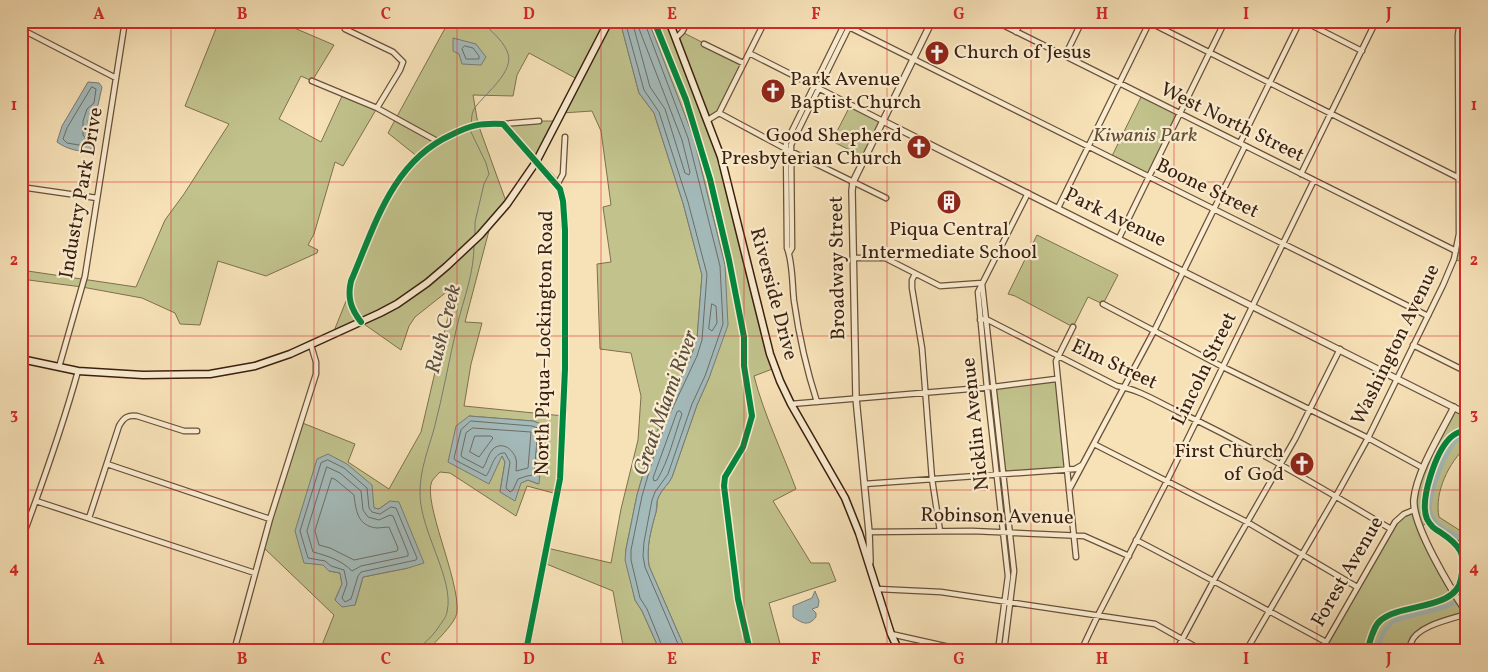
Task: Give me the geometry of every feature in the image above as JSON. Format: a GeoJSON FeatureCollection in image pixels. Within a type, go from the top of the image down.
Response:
{"type":"FeatureCollection","features":[{"type":"Feature","properties":{"kind":"main road"},"geometry":{"type":"LineString","coordinates":[[21,359],[78,370],[144,375],[210,374],[254,366],[311,346],[380,313],[412,295],[465,250],[491,223],[522,184],[536,162],[610,21]]}},
{"type":"Feature","properties":{"kind":"main road","name":"Riverside Drive"},"geometry":{"type":"LineString","coordinates":[[669,21],[721,158],[770,354],[780,382],[834,478],[859,533],[870,565]]}},
{"type":"Feature","properties":{"kind":"main road"},"geometry":{"type":"LineString","coordinates":[[870,565],[891,634],[899,651]]}},
{"type":"Feature","properties":{"kind":"street","name":"Industry Park Drive"},"geometry":{"type":"LineString","coordinates":[[59,367],[85,276],[125,21]]}},
{"type":"Feature","properties":{"kind":"street"},"geometry":{"type":"LineString","coordinates":[[676,38],[688,21]]}},
{"type":"Feature","properties":{"kind":"street"},"geometry":{"type":"LineString","coordinates":[[708,120],[718,113],[765,21]]}},
{"type":"Feature","properties":{"kind":"street","name":"Boone Street"},"geometry":{"type":"LineString","coordinates":[[837,21],[847,24],[1428,316]]}},
{"type":"Feature","properties":{"kind":"street"},"geometry":{"type":"LineString","coordinates":[[817,402],[806,370],[791,278],[788,248],[789,150],[847,24],[852,21]]}},
{"type":"Feature","properties":{"kind":"street","name":"Broadway Street"},"geometry":{"type":"LineString","coordinates":[[870,565],[869,532],[856,398],[853,182],[932,21]]}},
{"type":"Feature","properties":{"kind":"street","name":"West North Street"},"geometry":{"type":"LineString","coordinates":[[995,21],[1456,251]]}},
{"type":"Feature","properties":{"kind":"street"},"geometry":{"type":"LineString","coordinates":[[1016,32],[1022,21]]}},
{"type":"Feature","properties":{"kind":"street"},"geometry":{"type":"LineString","coordinates":[[1065,56],[1082,21]]}},
{"type":"Feature","properties":{"kind":"street"},"geometry":{"type":"LineString","coordinates":[[1119,238],[1225,21]]}},
{"type":"Feature","properties":{"kind":"street"},"geometry":{"type":"LineString","coordinates":[[1069,490],[1184,271],[1270,83],[1302,21],[1362,51]]}},
{"type":"Feature","properties":{"kind":"street"},"geometry":{"type":"LineString","coordinates":[[1301,174],[1376,21]]}},
{"type":"Feature","properties":{"kind":"street","name":"Washington Avenue"},"geometry":{"type":"LineString","coordinates":[[1246,651],[1368,438],[1451,268],[1459,234],[1458,35],[1460,21]]}},
{"type":"Feature","properties":{"kind":"street"},"geometry":{"type":"LineString","coordinates":[[1058,208],[1149,22],[1458,177]]}},
{"type":"Feature","properties":{"kind":"street"},"geometry":{"type":"LineString","coordinates":[[21,29],[116,78]]}},
{"type":"Feature","properties":{"kind":"street"},"geometry":{"type":"LineString","coordinates":[[345,29],[393,52],[403,62],[377,108]]}},
{"type":"Feature","properties":{"kind":"street"},"geometry":{"type":"LineString","coordinates":[[704,44],[744,63]]}},
{"type":"Feature","properties":{"kind":"street","name":"Park Avenue"},"geometry":{"type":"LineString","coordinates":[[749,53],[1467,414]]}},
{"type":"Feature","properties":{"kind":"street"},"geometry":{"type":"LineString","coordinates":[[312,81],[377,108],[437,141]]}},
{"type":"Feature","properties":{"kind":"street"},"geometry":{"type":"LineString","coordinates":[[718,113],[886,198]]}},
{"type":"Feature","properties":{"kind":"street"},"geometry":{"type":"LineString","coordinates":[[361,322],[355,314],[348,293],[355,272],[389,194],[402,174],[437,141],[459,131],[478,124],[539,121]]}},
{"type":"Feature","properties":{"kind":"street"},"geometry":{"type":"LineString","coordinates":[[502,124],[536,162]]}},
{"type":"Feature","properties":{"kind":"street"},"geometry":{"type":"LineString","coordinates":[[557,185],[563,174],[564,137]]}},
{"type":"Feature","properties":{"kind":"street","name":"North Piqua–Lockington Road"},"geometry":{"type":"LineString","coordinates":[[526,651],[560,479],[565,369],[564,201],[557,185],[536,162]]}},
{"type":"Feature","properties":{"kind":"street","name":"Lincoln Street"},"geometry":{"type":"LineString","coordinates":[[1081,651],[1167,481],[1314,180]]}},
{"type":"Feature","properties":{"kind":"street"},"geometry":{"type":"LineString","coordinates":[[21,187],[97,198]]}},
{"type":"Feature","properties":{"kind":"street","name":"Nicklin Avenue"},"geometry":{"type":"LineString","coordinates":[[1004,651],[1008,576],[978,292],[1028,193]]}},
{"type":"Feature","properties":{"kind":"street"},"geometry":{"type":"LineString","coordinates":[[854,258],[885,258],[940,286],[982,283]]}},
{"type":"Feature","properties":{"kind":"street"},"geometry":{"type":"LineString","coordinates":[[915,274],[912,280],[912,288],[922,348],[932,479],[940,532]]}},
{"type":"Feature","properties":{"kind":"street","name":"Nicklin Avenue"},"geometry":{"type":"LineString","coordinates":[[982,283],[1014,572],[998,651]]}},
{"type":"Feature","properties":{"kind":"street"},"geometry":{"type":"LineString","coordinates":[[1104,304],[1223,367],[1368,438],[1423,468]]}},
{"type":"Feature","properties":{"kind":"street"},"geometry":{"type":"LineString","coordinates":[[980,320],[986,319]]}},
{"type":"Feature","properties":{"kind":"street","name":"Elm Street"},"geometry":{"type":"LineString","coordinates":[[986,319],[1117,386],[1196,420],[1336,496],[1391,529]]}},
{"type":"Feature","properties":{"kind":"street"},"geometry":{"type":"LineString","coordinates":[[1073,327],[1056,361],[1056,379],[1076,557]]}},
{"type":"Feature","properties":{"kind":"street"},"geometry":{"type":"LineString","coordinates":[[234,651],[270,519],[316,374],[316,362],[311,346]]}},
{"type":"Feature","properties":{"kind":"street"},"geometry":{"type":"LineString","coordinates":[[1414,346],[1467,372]]}},
{"type":"Feature","properties":{"kind":"street"},"geometry":{"type":"LineString","coordinates":[[1176,651],[1214,580],[1280,466],[1340,350]]}},
{"type":"Feature","properties":{"kind":"street"},"geometry":{"type":"LineString","coordinates":[[21,534],[24,533],[36,501],[78,370]]}},
{"type":"Feature","properties":{"kind":"street"},"geometry":{"type":"LineString","coordinates":[[791,404],[987,388],[1056,379]]}},
{"type":"Feature","properties":{"kind":"street","name":"Forest Avenue"},"geometry":{"type":"LineString","coordinates":[[1321,651],[1398,518],[1414,510],[1416,487],[1423,468],[1454,407]]}},
{"type":"Feature","properties":{"kind":"street"},"geometry":{"type":"LineString","coordinates":[[89,518],[119,426],[123,419],[130,415],[137,416],[184,432],[197,431]]}},
{"type":"Feature","properties":{"kind":"street"},"geometry":{"type":"LineString","coordinates":[[1094,444],[1247,522],[1357,587]]}},
{"type":"Feature","properties":{"kind":"street"},"geometry":{"type":"LineString","coordinates":[[107,464],[270,519]]}},
{"type":"Feature","properties":{"kind":"street"},"geometry":{"type":"LineString","coordinates":[[864,484],[1003,475],[1067,468],[1075,469],[1083,465]]}},
{"type":"Feature","properties":{"kind":"street"},"geometry":{"type":"LineString","coordinates":[[36,501],[255,573]]}},
{"type":"Feature","properties":{"kind":"street"},"geometry":{"type":"LineString","coordinates":[[1414,510],[1419,527],[1453,593],[1467,613],[1423,629],[1416,634],[1411,643],[1414,651]]}},
{"type":"Feature","properties":{"kind":"street","name":"Robinson Avenue"},"geometry":{"type":"LineString","coordinates":[[859,533],[1009,532],[1074,536],[1093,539],[1129,556]]}},
{"type":"Feature","properties":{"kind":"street"},"geometry":{"type":"LineString","coordinates":[[1136,540],[1214,580],[1326,642]]}},
{"type":"Feature","properties":{"kind":"street"},"geometry":{"type":"LineString","coordinates":[[878,589],[942,592],[1155,624],[1203,651]]}},
{"type":"Feature","properties":{"kind":"street"},"geometry":{"type":"LineString","coordinates":[[891,634],[967,651]]}},
{"type":"Feature","properties":{"kind":"green space"},"geometry":{"type":"Polygon","coordinates":[[[219,21],[278,21],[334,45],[312,81],[301,76],[279,119],[321,142],[343,94],[377,108],[343,166],[335,162],[314,234],[308,245],[318,250],[317,253],[266,276],[218,261],[200,325],[180,324],[175,313],[142,298],[82,287],[21,279],[21,270],[136,287],[165,220],[229,124],[185,106],[219,21]]]}},
{"type":"Feature","properties":{"kind":"green space"},"geometry":{"type":"Polygon","coordinates":[[[449,21],[620,21],[639,93],[654,113],[683,203],[702,275],[697,339],[692,354],[662,418],[649,454],[637,495],[626,549],[626,560],[635,600],[660,651],[624,651],[613,591],[544,563],[547,548],[611,563],[621,509],[638,440],[641,396],[631,353],[600,349],[597,264],[611,262],[603,207],[611,205],[601,131],[592,111],[562,113],[579,80],[529,53],[517,75],[513,96],[473,95],[478,124],[507,204],[491,223],[465,322],[482,323],[471,364],[464,406],[564,416],[557,494],[527,486],[516,516],[450,473],[440,472],[432,481],[430,491],[436,523],[453,581],[457,612],[453,621],[427,651],[315,651],[322,645],[334,615],[263,547],[300,422],[355,444],[348,462],[389,489],[421,432],[454,291],[449,290],[415,317],[409,326],[401,350],[361,322],[332,336],[389,194],[418,157],[388,133],[449,21]],[[469,416],[505,462],[500,491],[528,480],[538,484],[544,425],[533,421],[469,416]],[[390,501],[379,509],[374,508],[323,565],[329,571],[340,573],[342,584],[335,600],[355,605],[363,577],[408,568],[390,501]]]}},
{"type":"Feature","properties":{"kind":"green space"},"geometry":{"type":"Polygon","coordinates":[[[648,21],[669,21],[676,38],[682,32],[743,63],[719,113],[708,120],[775,368],[754,376],[768,419],[796,489],[773,501],[811,563],[829,563],[836,581],[769,603],[782,651],[686,651],[649,566],[649,545],[658,498],[672,477],[714,361],[725,265],[693,136],[648,21]]]}},
{"type":"Feature","properties":{"kind":"green space","name":"Kiwanis Park"},"geometry":{"type":"Polygon","coordinates":[[[1142,95],[1180,113],[1149,177],[1111,158],[1142,95]]]}},
{"type":"Feature","properties":{"kind":"green space"},"geometry":{"type":"Polygon","coordinates":[[[851,104],[883,121],[865,158],[832,141],[851,104]]]}},
{"type":"Feature","properties":{"kind":"green space"},"geometry":{"type":"Polygon","coordinates":[[[1458,105],[1467,106],[1467,264],[1454,259],[1459,234],[1458,105]]]}},
{"type":"Feature","properties":{"kind":"green space"},"geometry":{"type":"Polygon","coordinates":[[[558,121],[536,162],[503,124],[558,121]]]}},
{"type":"Feature","properties":{"kind":"green space"},"geometry":{"type":"Polygon","coordinates":[[[1037,235],[1118,275],[1103,304],[1088,297],[1073,327],[1008,294],[1037,235]]]}},
{"type":"Feature","properties":{"kind":"green space"},"geometry":{"type":"Polygon","coordinates":[[[1056,379],[1067,468],[1003,475],[993,387],[1056,379]]]}},
{"type":"Feature","properties":{"kind":"green space"},"geometry":{"type":"Polygon","coordinates":[[[1454,407],[1464,412],[1467,408],[1467,446],[1454,460],[1444,478],[1439,498],[1439,517],[1467,535],[1457,536],[1459,542],[1428,522],[1419,528],[1453,593],[1464,584],[1462,594],[1467,602],[1467,614],[1423,629],[1412,639],[1414,651],[1321,651],[1395,522],[1414,510],[1416,487],[1454,407]]]}},
{"type":"Feature","properties":{"kind":"water"},"geometry":{"type":"Polygon","coordinates":[[[620,21],[648,21],[650,25],[693,136],[725,265],[728,325],[672,477],[658,498],[649,545],[649,566],[686,651],[660,651],[635,600],[625,560],[637,495],[649,454],[662,418],[692,354],[697,339],[702,275],[683,203],[654,113],[639,93],[620,21]]]}},
{"type":"Feature","properties":{"kind":"water"},"geometry":{"type":"Polygon","coordinates":[[[453,38],[476,44],[486,57],[481,65],[462,64],[459,54],[453,51],[453,38]]]}},
{"type":"Feature","properties":{"kind":"water"},"geometry":{"type":"Polygon","coordinates":[[[88,82],[99,83],[102,87],[98,105],[92,111],[88,121],[88,133],[94,140],[91,149],[78,151],[57,142],[62,126],[88,82]]]}},
{"type":"Feature","properties":{"kind":"water"},"geometry":{"type":"Polygon","coordinates":[[[469,416],[533,421],[544,425],[539,484],[528,480],[521,483],[515,501],[500,492],[505,462],[502,456],[489,484],[448,462],[456,426],[469,416]]]}},
{"type":"Feature","properties":{"kind":"water"},"geometry":{"type":"Polygon","coordinates":[[[328,454],[347,464],[372,485],[374,508],[379,509],[390,501],[399,502],[424,563],[363,577],[355,605],[342,607],[335,600],[342,584],[340,573],[329,571],[323,565],[304,563],[295,531],[317,459],[328,454]]]}},
{"type":"Feature","properties":{"kind":"water"},"geometry":{"type":"Polygon","coordinates":[[[815,591],[819,601],[818,607],[812,609],[816,613],[816,617],[810,622],[805,623],[793,617],[793,606],[812,598],[815,591]]]}},
{"type":"Feature","properties":{"kind":"waterway","name":"Rush Creek"},"geometry":{"type":"LineString","coordinates":[[471,125],[474,109],[498,82],[507,67],[509,59],[502,43],[482,21]]}},
{"type":"Feature","properties":{"kind":"waterway","name":"Rush Creek"},"geometry":{"type":"LineString","coordinates":[[471,129],[489,174],[484,184],[475,222],[475,236]]}},
{"type":"Feature","properties":{"kind":"waterway","name":"Rush Creek"},"geometry":{"type":"LineString","coordinates":[[413,651],[433,635],[447,612],[446,585],[421,507],[420,484],[470,276],[474,245]]}},
{"type":"Feature","properties":{"kind":"waterway"},"geometry":{"type":"LineString","coordinates":[[1462,539],[1435,521],[1430,512],[1430,505],[1437,476],[1450,449],[1455,442],[1467,435]]}},
{"type":"Feature","properties":{"kind":"waterway"},"geometry":{"type":"LineString","coordinates":[[1376,651],[1386,629],[1396,620],[1448,606],[1467,596]]}},
{"type":"Feature","properties":{"kind":"cycle path"},"geometry":{"type":"LineString","coordinates":[[654,21],[686,100],[710,179],[729,260],[744,337],[744,366],[752,416],[743,447],[725,477],[724,486],[738,599],[750,651]]}},
{"type":"Feature","properties":{"kind":"cycle path"},"geometry":{"type":"LineString","coordinates":[[361,322],[351,303],[349,293],[351,281],[378,217],[400,178],[414,161],[431,147],[451,135],[476,125],[503,124],[560,189],[563,201],[565,230],[565,369],[560,479],[526,651]]}},
{"type":"Feature","properties":{"kind":"cycle path"},"geometry":{"type":"LineString","coordinates":[[1367,651],[1374,630],[1381,620],[1402,611],[1439,601],[1457,589],[1461,579],[1462,556],[1457,546],[1429,523],[1425,511],[1425,500],[1430,477],[1439,454],[1450,438],[1460,431],[1467,429]]}},
{"type":"Feature","properties":{"kind":"place","name":"Church of Jesus"},"geometry":{"type":"Point","coordinates":[937,53]}},
{"type":"Feature","properties":{"kind":"place","name":"Park Avenue Baptist Church"},"geometry":{"type":"Point","coordinates":[773,91]}},
{"type":"Feature","properties":{"kind":"place","name":"Good Shepherd Presbyterian Church"},"geometry":{"type":"Point","coordinates":[919,147]}},
{"type":"Feature","properties":{"kind":"place","name":"Piqua Central Intermediate School"},"geometry":{"type":"Point","coordinates":[949,202]}},
{"type":"Feature","properties":{"kind":"place","name":"First Church of God"},"geometry":{"type":"Point","coordinates":[1302,464]}},
{"type":"Feature","properties":{"kind":"water label","name":"Great Miami River"},"geometry":{"type":"Point","coordinates":[666,403]}}]}
